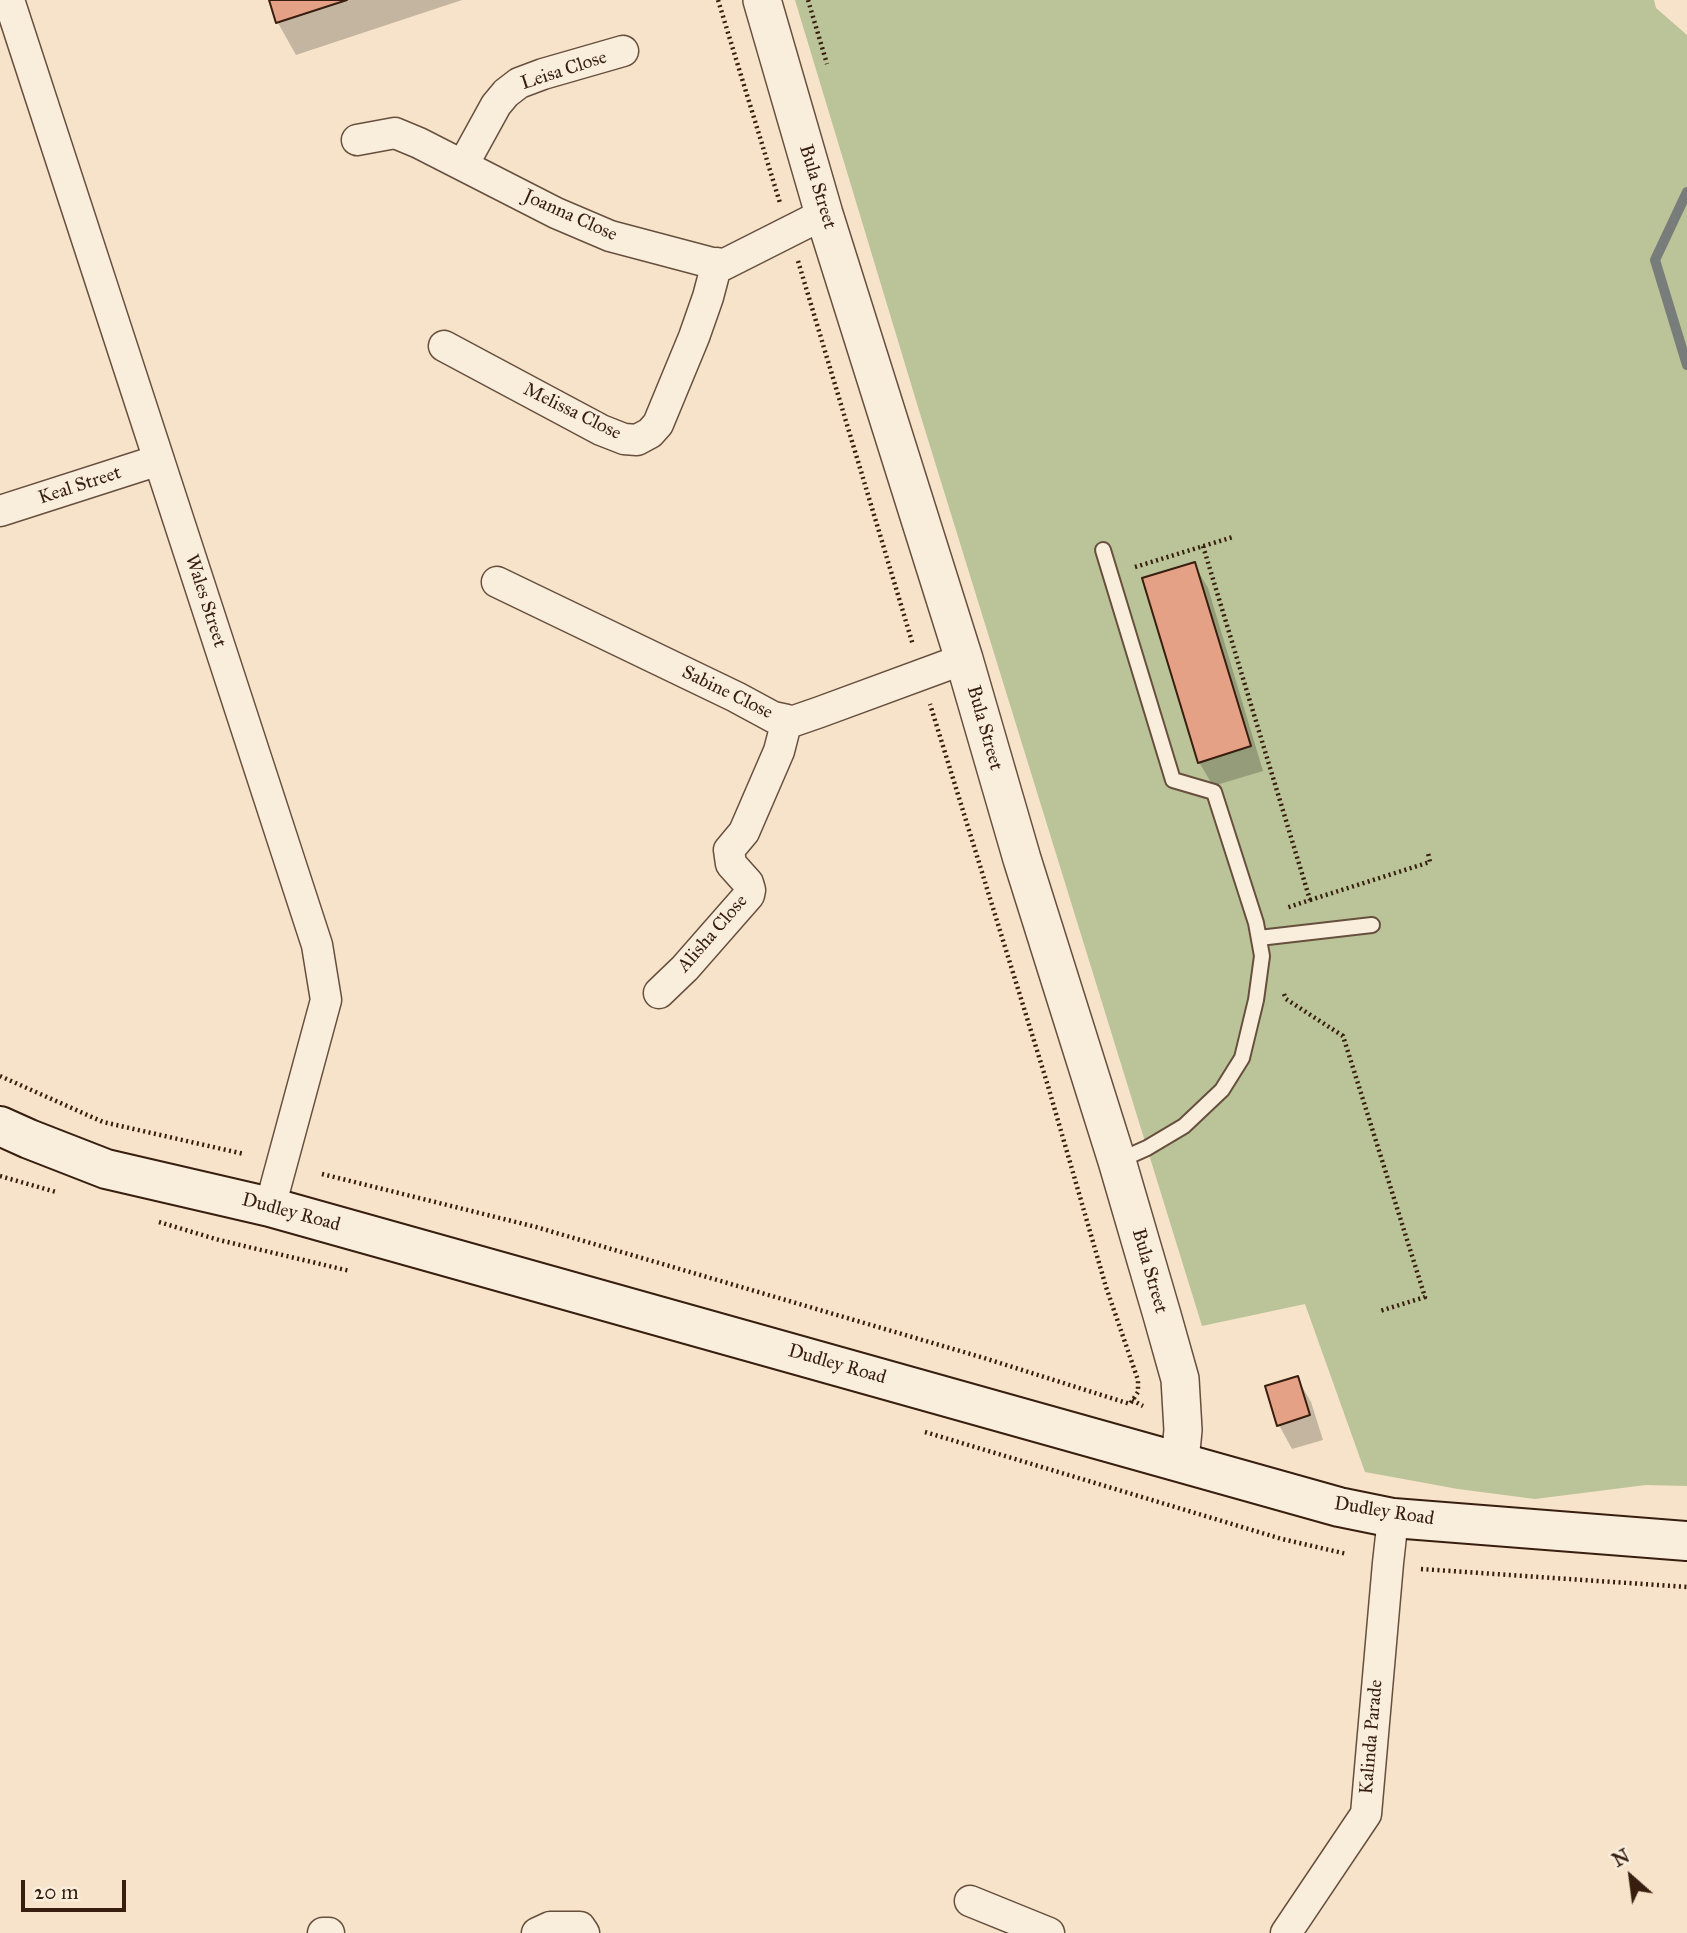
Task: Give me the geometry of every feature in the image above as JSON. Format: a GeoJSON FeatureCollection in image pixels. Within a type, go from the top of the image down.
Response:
{"type":"FeatureCollection","features":[{"type":"Feature","properties":{"kind":"main road","name":"Dudley Road"},"geometry":{"type":"LineString","coordinates":[[0,1126],[106,1169],[270,1207],[1339,1507],[1393,1518],[1687,1542]]}},
{"type":"Feature","properties":{"kind":"street","name":"Wales Street"},"geometry":{"type":"LineString","coordinates":[[9,0],[317,945],[327,1000],[270,1207]]}},
{"type":"Feature","properties":{"kind":"street","name":"Bula Street"},"geometry":{"type":"LineString","coordinates":[[762,0],[824,214],[964,659],[1022,859],[1117,1161],[1180,1379],[1183,1430],[1180,1461]]}},
{"type":"Feature","properties":{"kind":"street","name":"Leisa Close"},"geometry":{"type":"LineString","coordinates":[[463,165],[496,105],[519,83],[623,51]]}},
{"type":"Feature","properties":{"kind":"street","name":"Joanna Close"},"geometry":{"type":"LineString","coordinates":[[357,140],[395,133],[610,236],[717,263]]}},
{"type":"Feature","properties":{"kind":"street"},"geometry":{"type":"LineString","coordinates":[[717,263],[723,265],[824,214]]}},
{"type":"Feature","properties":{"kind":"street","name":"Melissa Close"},"geometry":{"type":"LineString","coordinates":[[444,345],[601,430],[624,439],[636,440],[650,433],[658,424],[697,327],[717,263]]}},
{"type":"Feature","properties":{"kind":"street","name":"Keal Street"},"geometry":{"type":"LineString","coordinates":[[0,511],[159,460]]}},
{"type":"Feature","properties":{"kind":"street","name":"Sabine Close"},"geometry":{"type":"LineString","coordinates":[[497,582],[773,717],[787,720],[794,721],[964,659]]}},
{"type":"Feature","properties":{"kind":"street","name":"Alisha Close"},"geometry":{"type":"LineString","coordinates":[[659,993],[685,968],[749,895],[748,883],[731,864],[729,850],[744,832],[779,751],[787,720]]}},
{"type":"Feature","properties":{"kind":"street","name":"Kalinda Parade"},"geometry":{"type":"LineString","coordinates":[[1286,1933],[1366,1814],[1393,1518]]}},
{"type":"Feature","properties":{"kind":"street"},"geometry":{"type":"LineString","coordinates":[[970,1901],[1049,1933]]}},
{"type":"Feature","properties":{"kind":"street"},"geometry":{"type":"LineString","coordinates":[[537,1933],[550,1927],[580,1927],[584,1933]]}},
{"type":"Feature","properties":{"kind":"street"},"geometry":{"type":"LineString","coordinates":[[323,1933],[329,1933]]}},
{"type":"Feature","properties":{"kind":"lane"},"geometry":{"type":"LineString","coordinates":[[1103,550],[1173,780],[1214,792],[1256,923],[1262,956],[1256,1000],[1242,1058],[1222,1090],[1184,1126],[1147,1148],[1117,1161]]}},
{"type":"Feature","properties":{"kind":"lane"},"geometry":{"type":"LineString","coordinates":[[1259,938],[1371,925]]}},
{"type":"Feature","properties":{"kind":"path"},"geometry":{"type":"LineString","coordinates":[[322,1174],[536,1227],[984,1358],[1130,1404],[1138,1392],[1138,1380],[1106,1287],[1048,1086],[718,0]]}},
{"type":"Feature","properties":{"kind":"path"},"geometry":{"type":"LineString","coordinates":[[808,0],[827,64]]}},
{"type":"Feature","properties":{"kind":"path"},"geometry":{"type":"LineString","coordinates":[[1110,574],[1233,537]]}},
{"type":"Feature","properties":{"kind":"path"},"geometry":{"type":"LineString","coordinates":[[1203,546],[1310,900]]}},
{"type":"Feature","properties":{"kind":"path"},"geometry":{"type":"LineString","coordinates":[[1282,909],[1430,862],[1427,853]]}},
{"type":"Feature","properties":{"kind":"path"},"geometry":{"type":"LineString","coordinates":[[1283,993],[1286,999],[1343,1036],[1425,1297],[1380,1311]]}},
{"type":"Feature","properties":{"kind":"path"},"geometry":{"type":"LineString","coordinates":[[0,1076],[103,1122],[244,1154]]}},
{"type":"Feature","properties":{"kind":"path"},"geometry":{"type":"LineString","coordinates":[[0,1176],[64,1195]]}},
{"type":"Feature","properties":{"kind":"path"},"geometry":{"type":"LineString","coordinates":[[155,1221],[219,1240],[353,1272]]}},
{"type":"Feature","properties":{"kind":"path"},"geometry":{"type":"LineString","coordinates":[[1132,1400],[1143,1406]]}},
{"type":"Feature","properties":{"kind":"path"},"geometry":{"type":"LineString","coordinates":[[919,1431],[1282,1539],[1347,1554]]}},
{"type":"Feature","properties":{"kind":"path"},"geometry":{"type":"LineString","coordinates":[[1413,1568],[1687,1587]]}},
{"type":"Feature","properties":{"kind":"green space"},"geometry":{"type":"Polygon","coordinates":[[[795,0],[1654,0],[1656,8],[1687,35],[1687,1486],[1646,1485],[1535,1499],[1458,1489],[1365,1472],[1305,1304],[1202,1326],[795,0]]]}},
{"type":"Feature","properties":{"kind":"building"},"geometry":{"type":"Polygon","coordinates":[[[269,0],[347,0],[276,23],[269,0]]]}},
{"type":"Feature","properties":{"kind":"building"},"geometry":{"type":"Polygon","coordinates":[[[1195,562],[1251,746],[1198,763],[1142,578],[1195,562]]]}},
{"type":"Feature","properties":{"kind":"building"},"geometry":{"type":"Polygon","coordinates":[[[1298,1376],[1310,1415],[1277,1426],[1265,1386],[1298,1376]]]}},
{"type":"Feature","properties":{"kind":"waterway"},"geometry":{"type":"LineString","coordinates":[[1687,192],[1655,260],[1687,365]]}}]}
